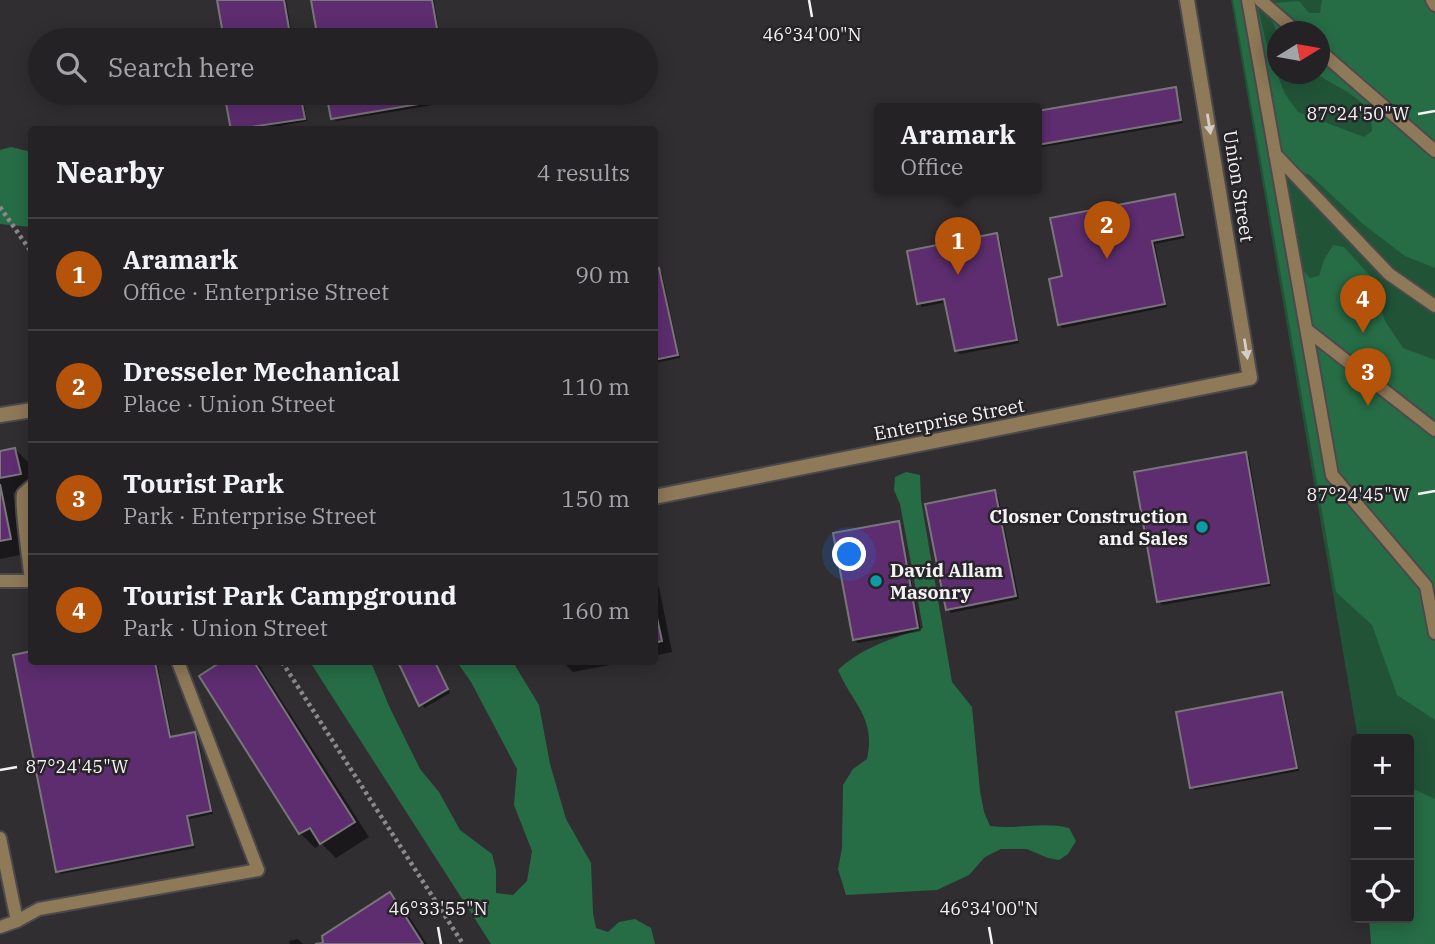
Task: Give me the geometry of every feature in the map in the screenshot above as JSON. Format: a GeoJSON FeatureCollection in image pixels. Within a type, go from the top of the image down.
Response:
{"type":"FeatureCollection","features":[{"type":"Feature","properties":{"kind":"street","name":"Union Street"},"geometry":{"type":"LineString","coordinates":[[1187,0],[1250,378]]}},
{"type":"Feature","properties":{"kind":"street","name":"Enterprise Street"},"geometry":{"type":"LineString","coordinates":[[658,496],[1250,378]]}},
{"type":"Feature","properties":{"kind":"street"},"geometry":{"type":"LineString","coordinates":[[0,415],[28,411]]}},
{"type":"Feature","properties":{"kind":"lane"},"geometry":{"type":"LineString","coordinates":[[1248,0],[1332,475],[1430,585],[1435,633]]}},
{"type":"Feature","properties":{"kind":"lane"},"geometry":{"type":"LineString","coordinates":[[1260,0],[1284,21]]}},
{"type":"Feature","properties":{"kind":"lane"},"geometry":{"type":"LineString","coordinates":[[1432,0],[1435,5]]}},
{"type":"Feature","properties":{"kind":"lane"},"geometry":{"type":"LineString","coordinates":[[1330,60],[1435,151]]}},
{"type":"Feature","properties":{"kind":"lane"},"geometry":{"type":"LineString","coordinates":[[1275,154],[1389,275],[1435,306]]}},
{"type":"Feature","properties":{"kind":"lane"},"geometry":{"type":"LineString","coordinates":[[1307,330],[1435,430]]}},
{"type":"Feature","properties":{"kind":"lane"},"geometry":{"type":"LineString","coordinates":[[28,490],[23,495],[21,506],[28,546]]}},
{"type":"Feature","properties":{"kind":"lane"},"geometry":{"type":"LineString","coordinates":[[0,581],[28,581]]}},
{"type":"Feature","properties":{"kind":"lane"},"geometry":{"type":"LineString","coordinates":[[0,927],[38,909],[258,870],[179,665]]}},
{"type":"Feature","properties":{"kind":"lane"},"geometry":{"type":"LineString","coordinates":[[0,838],[16,921]]}},
{"type":"Feature","properties":{"kind":"path"},"geometry":{"type":"LineString","coordinates":[[0,206],[28,247]]}},
{"type":"Feature","properties":{"kind":"path"},"geometry":{"type":"LineString","coordinates":[[284,665],[463,944]]}},
{"type":"Feature","properties":{"kind":"green space"},"geometry":{"type":"Polygon","coordinates":[[[1231,0],[1435,0],[1435,944],[1414,923],[1414,734],[1357,734],[1231,0]]]}},
{"type":"Feature","properties":{"kind":"green space"},"geometry":{"type":"Polygon","coordinates":[[[1233,0],[1256,0],[1267,46],[1267,84],[1281,84],[1298,112],[1364,137],[1372,131],[1367,110],[1361,102],[1330,82],[1330,21],[1272,21],[1275,3],[1299,1],[1309,13],[1320,13],[1322,0],[1435,0],[1435,268],[1405,256],[1363,224],[1310,175],[1282,167],[1300,267],[1310,278],[1319,276],[1333,245],[1344,247],[1372,278],[1385,321],[1403,348],[1435,360],[1435,720],[1397,695],[1372,625],[1336,592],[1233,0]]]}},
{"type":"Feature","properties":{"kind":"green space"},"geometry":{"type":"Polygon","coordinates":[[[11,147],[28,151],[28,227],[0,224],[0,150],[11,147]]]}},
{"type":"Feature","properties":{"kind":"green space"},"geometry":{"type":"Polygon","coordinates":[[[906,472],[920,475],[921,500],[952,682],[972,707],[980,791],[990,826],[1059,826],[1069,828],[1076,841],[1068,854],[1059,860],[1027,849],[1001,849],[985,857],[969,875],[937,890],[846,895],[838,869],[842,848],[843,785],[853,769],[867,759],[869,745],[862,712],[838,670],[867,650],[923,628],[900,504],[894,490],[895,477],[906,472]]]}},
{"type":"Feature","properties":{"kind":"green space"},"geometry":{"type":"Polygon","coordinates":[[[312,665],[372,665],[420,769],[439,792],[460,830],[492,854],[496,870],[496,893],[513,895],[527,881],[532,851],[514,805],[517,769],[471,682],[459,665],[515,665],[539,705],[550,764],[566,819],[591,863],[596,928],[608,932],[619,922],[635,919],[651,928],[655,944],[491,944],[312,665]]]}},
{"type":"Feature","properties":{"kind":"green space"},"geometry":{"type":"Polygon","coordinates":[[[1414,789],[1435,799],[1435,944],[1371,944],[1369,923],[1414,923],[1414,789]]]}},
{"type":"Feature","properties":{"kind":"building"},"geometry":{"type":"Polygon","coordinates":[[[217,0],[284,0],[289,28],[222,28],[217,0]]]}},
{"type":"Feature","properties":{"kind":"building"},"geometry":{"type":"Polygon","coordinates":[[[311,0],[432,0],[437,28],[316,28],[311,0]]]}},
{"type":"Feature","properties":{"kind":"building"},"geometry":{"type":"Polygon","coordinates":[[[1176,87],[1181,120],[1042,144],[1042,110],[1176,87]]]}},
{"type":"Feature","properties":{"kind":"building"},"geometry":{"type":"Polygon","coordinates":[[[226,105],[302,105],[305,119],[258,126],[230,126],[226,105]]]}},
{"type":"Feature","properties":{"kind":"building"},"geometry":{"type":"Polygon","coordinates":[[[328,105],[413,105],[331,119],[328,105]]]}},
{"type":"Feature","properties":{"kind":"building"},"geometry":{"type":"Polygon","coordinates":[[[1175,194],[1183,235],[1152,241],[1165,304],[1058,325],[1049,279],[1062,276],[1050,218],[1175,194]]]}},
{"type":"Feature","properties":{"kind":"building"},"geometry":{"type":"Polygon","coordinates":[[[997,233],[1017,340],[955,351],[944,299],[917,304],[907,251],[997,233]]]}},
{"type":"Feature","properties":{"kind":"building"},"geometry":{"type":"Polygon","coordinates":[[[658,268],[678,355],[658,359],[658,268]]]}},
{"type":"Feature","properties":{"kind":"building"},"geometry":{"type":"Polygon","coordinates":[[[15,448],[21,474],[0,478],[0,451],[15,448]]]}},
{"type":"Feature","properties":{"kind":"building","name":"Closner Construction and Sales"},"geometry":{"type":"Polygon","coordinates":[[[1246,452],[1269,583],[1157,602],[1134,472],[1246,452]]]}},
{"type":"Feature","properties":{"kind":"building"},"geometry":{"type":"Polygon","coordinates":[[[0,484],[11,539],[0,541],[0,484]]]}},
{"type":"Feature","properties":{"kind":"building"},"geometry":{"type":"Polygon","coordinates":[[[995,490],[1016,596],[946,610],[925,504],[995,490]]]}},
{"type":"Feature","properties":{"kind":"building","name":"David Allam Masonry"},"geometry":{"type":"Polygon","coordinates":[[[899,521],[918,628],[853,640],[833,533],[899,521]]]}},
{"type":"Feature","properties":{"kind":"building"},"geometry":{"type":"Polygon","coordinates":[[[658,622],[662,641],[658,642],[658,622]]]}},
{"type":"Feature","properties":{"kind":"building"},"geometry":{"type":"Polygon","coordinates":[[[28,652],[28,665],[156,665],[170,737],[195,732],[211,811],[187,816],[193,845],[56,872],[13,655],[28,652]]]}},
{"type":"Feature","properties":{"kind":"building"},"geometry":{"type":"Polygon","coordinates":[[[216,665],[256,665],[355,822],[320,844],[310,828],[299,834],[199,676],[216,665]]]}},
{"type":"Feature","properties":{"kind":"building"},"geometry":{"type":"Polygon","coordinates":[[[399,665],[436,665],[448,689],[419,706],[399,665]]]}},
{"type":"Feature","properties":{"kind":"building"},"geometry":{"type":"Polygon","coordinates":[[[1282,692],[1297,768],[1190,788],[1176,712],[1282,692]]]}},
{"type":"Feature","properties":{"kind":"building"},"geometry":{"type":"Polygon","coordinates":[[[390,892],[423,944],[315,944],[323,943],[322,936],[390,892]]]}},
{"type":"Feature","properties":{"kind":"place","name":"Dresseler Mechanical"},"geometry":{"type":"Point","coordinates":[1107,259]}},
{"type":"Feature","properties":{"kind":"place","name":"Aramark"},"geometry":{"type":"Point","coordinates":[958,275]}},
{"type":"Feature","properties":{"kind":"place","name":"Tourist Park Campground"},"geometry":{"type":"Point","coordinates":[1363,333]}},
{"type":"Feature","properties":{"kind":"place","name":"Tourist Park"},"geometry":{"type":"Point","coordinates":[1368,406]}},
{"type":"Feature","properties":{"kind":"place","name":"Closner Construction and Sales"},"geometry":{"type":"Point","coordinates":[1202,527]}},
{"type":"Feature","properties":{"kind":"place","name":"David Allam Masonry"},"geometry":{"type":"Point","coordinates":[876,581]}}]}
